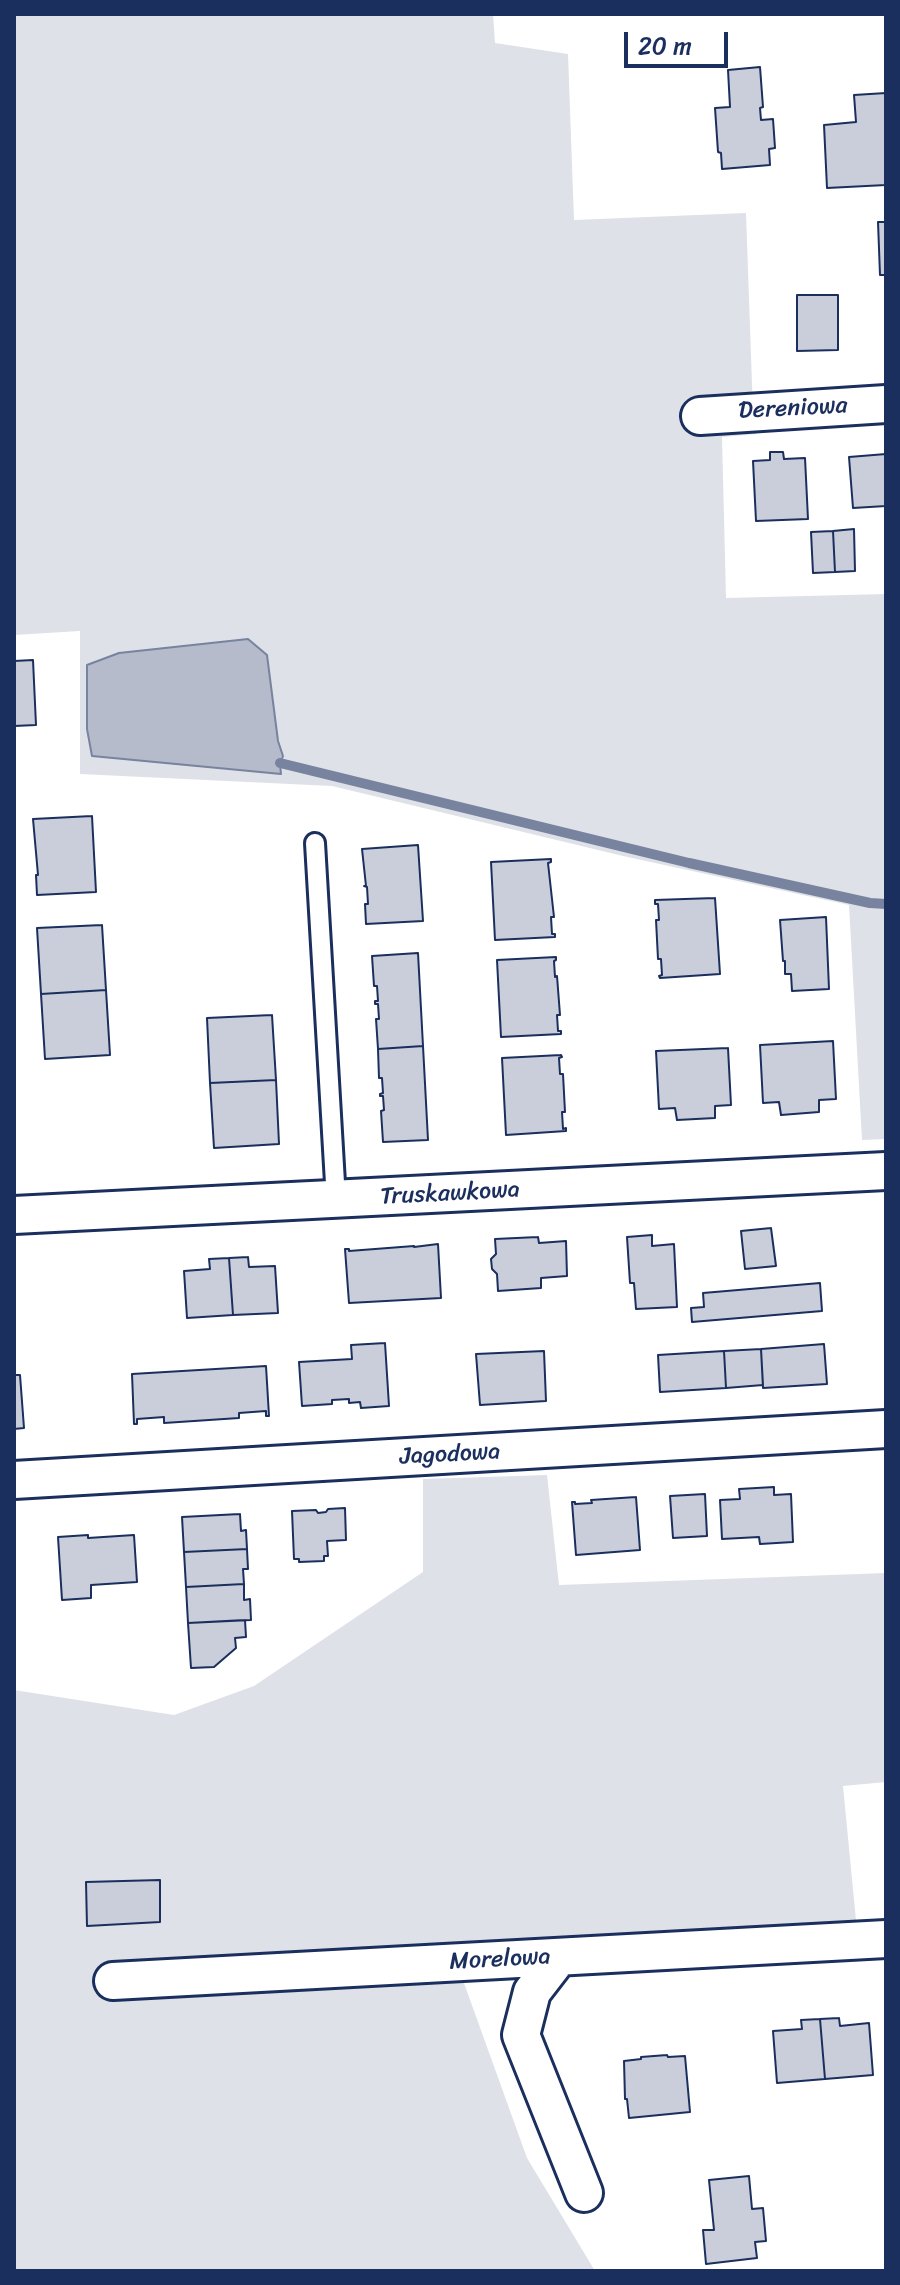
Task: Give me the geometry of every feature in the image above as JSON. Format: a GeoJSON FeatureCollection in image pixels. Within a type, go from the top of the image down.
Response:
{"type":"FeatureCollection","features":[{"type":"Feature","properties":{"kind":"street","name":"Dereniowa"},"geometry":{"type":"LineString","coordinates":[[700,416],[886,404]]}},
{"type":"Feature","properties":{"kind":"street","name":"Truskawkowa"},"geometry":{"type":"LineString","coordinates":[[14,1215],[886,1171]]}},
{"type":"Feature","properties":{"kind":"street","name":"Jagodowa"},"geometry":{"type":"LineString","coordinates":[[14,1480],[886,1429]]}},
{"type":"Feature","properties":{"kind":"street","name":"Morelowa"},"geometry":{"type":"LineString","coordinates":[[113,1981],[886,1939]]}},
{"type":"Feature","properties":{"kind":"street"},"geometry":{"type":"LineString","coordinates":[[559,1957],[532,1992],[521,2035],[584,2193]]}},
{"type":"Feature","properties":{"kind":"lane"},"geometry":{"type":"LineString","coordinates":[[315,843],[336,1200]]}},
{"type":"Feature","properties":{"kind":"shaded area"},"geometry":{"type":"Polygon","coordinates":[[[14,14],[493,14],[495,43],[568,54],[574,220],[746,213],[753,412],[757,434],[722,437],[726,598],[886,594],[886,1139],[862,1140],[849,905],[623,856],[332,786],[80,774],[80,631],[14,635],[14,14]]]}},
{"type":"Feature","properties":{"kind":"shaded area"},"geometry":{"type":"Polygon","coordinates":[[[547,1475],[559,1585],[886,1573],[886,1782],[843,1786],[858,1941],[460,1972],[527,2158],[595,2271],[14,2271],[14,1690],[174,1715],[254,1686],[423,1572],[423,1479],[547,1475]]]}},
{"type":"Feature","properties":{"kind":"water"},"geometry":{"type":"Polygon","coordinates":[[[248,639],[267,655],[278,741],[283,756],[281,774],[92,756],[87,729],[87,665],[119,653],[248,639]]]}},
{"type":"Feature","properties":{"kind":"building"},"geometry":{"type":"Polygon","coordinates":[[[760,67],[761,120],[773,119],[775,148],[769,149],[770,165],[722,169],[715,108],[730,107],[728,70],[760,67]]]}},
{"type":"Feature","properties":{"kind":"building"},"geometry":{"type":"Polygon","coordinates":[[[886,93],[886,185],[827,188],[824,125],[856,122],[854,95],[886,93]]]}},
{"type":"Feature","properties":{"kind":"building"},"geometry":{"type":"Polygon","coordinates":[[[878,222],[886,222],[886,275],[880,275],[878,222]]]}},
{"type":"Feature","properties":{"kind":"building"},"geometry":{"type":"Polygon","coordinates":[[[797,295],[838,295],[838,350],[797,351],[797,295]]]}},
{"type":"Feature","properties":{"kind":"building"},"geometry":{"type":"Polygon","coordinates":[[[770,452],[783,452],[784,459],[805,458],[808,519],[756,521],[753,461],[770,460],[770,452]]]}},
{"type":"Feature","properties":{"kind":"building"},"geometry":{"type":"Polygon","coordinates":[[[886,454],[886,506],[853,508],[849,457],[886,454]]]}},
{"type":"Feature","properties":{"kind":"building"},"geometry":{"type":"Polygon","coordinates":[[[854,529],[855,571],[835,572],[833,531],[854,529]]]}},
{"type":"Feature","properties":{"kind":"building"},"geometry":{"type":"Polygon","coordinates":[[[833,531],[835,572],[813,573],[811,532],[833,531]]]}},
{"type":"Feature","properties":{"kind":"building"},"geometry":{"type":"Polygon","coordinates":[[[33,660],[36,725],[14,726],[14,661],[33,660]]]}},
{"type":"Feature","properties":{"kind":"building"},"geometry":{"type":"Polygon","coordinates":[[[92,816],[96,892],[37,895],[33,819],[92,816]]]}},
{"type":"Feature","properties":{"kind":"building"},"geometry":{"type":"Polygon","coordinates":[[[418,845],[423,921],[366,924],[365,904],[368,904],[362,849],[418,845]]]}},
{"type":"Feature","properties":{"kind":"building"},"geometry":{"type":"Polygon","coordinates":[[[551,859],[548,863],[554,917],[551,917],[552,934],[555,937],[495,940],[491,862],[551,859]]]}},
{"type":"Feature","properties":{"kind":"building"},"geometry":{"type":"Polygon","coordinates":[[[715,898],[720,974],[660,978],[656,920],[659,920],[658,904],[655,900],[715,898]]]}},
{"type":"Feature","properties":{"kind":"building"},"geometry":{"type":"Polygon","coordinates":[[[826,917],[829,989],[792,991],[791,974],[785,974],[780,920],[826,917]]]}},
{"type":"Feature","properties":{"kind":"building"},"geometry":{"type":"Polygon","coordinates":[[[102,925],[106,990],[41,994],[37,928],[102,925]]]}},
{"type":"Feature","properties":{"kind":"building"},"geometry":{"type":"Polygon","coordinates":[[[418,953],[423,1046],[378,1049],[376,1019],[379,1019],[375,1001],[378,1001],[372,956],[418,953]]]}},
{"type":"Feature","properties":{"kind":"building"},"geometry":{"type":"Polygon","coordinates":[[[556,957],[560,1015],[557,1015],[558,1031],[561,1034],[501,1037],[497,960],[556,957]]]}},
{"type":"Feature","properties":{"kind":"building"},"geometry":{"type":"Polygon","coordinates":[[[106,990],[110,1055],[45,1059],[41,994],[106,990]]]}},
{"type":"Feature","properties":{"kind":"building"},"geometry":{"type":"Polygon","coordinates":[[[272,1015],[276,1080],[210,1083],[207,1018],[272,1015]]]}},
{"type":"Feature","properties":{"kind":"building"},"geometry":{"type":"Polygon","coordinates":[[[833,1041],[836,1099],[819,1100],[819,1112],[781,1115],[779,1102],[763,1103],[760,1045],[833,1041]]]}},
{"type":"Feature","properties":{"kind":"building"},"geometry":{"type":"Polygon","coordinates":[[[423,1046],[428,1140],[383,1142],[381,1111],[384,1110],[383,1096],[380,1096],[383,1093],[378,1049],[423,1046]]]}},
{"type":"Feature","properties":{"kind":"building"},"geometry":{"type":"Polygon","coordinates":[[[728,1048],[731,1105],[715,1106],[715,1118],[677,1120],[675,1108],[659,1109],[656,1051],[728,1048]]]}},
{"type":"Feature","properties":{"kind":"building"},"geometry":{"type":"Polygon","coordinates":[[[561,1055],[565,1112],[562,1112],[563,1129],[566,1128],[566,1131],[506,1135],[502,1058],[561,1055]]]}},
{"type":"Feature","properties":{"kind":"building"},"geometry":{"type":"Polygon","coordinates":[[[276,1080],[279,1144],[214,1148],[210,1083],[276,1080]]]}},
{"type":"Feature","properties":{"kind":"building"},"geometry":{"type":"Polygon","coordinates":[[[771,1228],[776,1266],[745,1269],[741,1231],[771,1228]]]}},
{"type":"Feature","properties":{"kind":"building"},"geometry":{"type":"Polygon","coordinates":[[[652,1235],[652,1246],[674,1244],[677,1307],[636,1309],[634,1283],[630,1283],[627,1237],[652,1235]]]}},
{"type":"Feature","properties":{"kind":"building"},"geometry":{"type":"Polygon","coordinates":[[[538,1237],[539,1243],[566,1241],[567,1276],[541,1278],[541,1288],[498,1291],[497,1274],[492,1269],[491,1259],[496,1254],[495,1239],[538,1237]]]}},
{"type":"Feature","properties":{"kind":"building"},"geometry":{"type":"Polygon","coordinates":[[[438,1244],[441,1298],[349,1303],[345,1249],[438,1244]]]}},
{"type":"Feature","properties":{"kind":"building"},"geometry":{"type":"Polygon","coordinates":[[[248,1257],[249,1267],[275,1266],[278,1313],[233,1315],[229,1258],[248,1257]]]}},
{"type":"Feature","properties":{"kind":"building"},"geometry":{"type":"Polygon","coordinates":[[[229,1258],[233,1315],[187,1318],[184,1271],[210,1269],[209,1259],[229,1258]]]}},
{"type":"Feature","properties":{"kind":"building"},"geometry":{"type":"Polygon","coordinates":[[[820,1283],[822,1311],[692,1322],[691,1308],[704,1307],[703,1293],[820,1283]]]}},
{"type":"Feature","properties":{"kind":"building"},"geometry":{"type":"Polygon","coordinates":[[[385,1343],[389,1406],[361,1408],[360,1402],[349,1403],[349,1399],[332,1400],[332,1404],[302,1406],[299,1362],[352,1359],[351,1345],[385,1343]]]}},
{"type":"Feature","properties":{"kind":"building"},"geometry":{"type":"Polygon","coordinates":[[[824,1344],[827,1384],[763,1388],[761,1349],[824,1344]]]}},
{"type":"Feature","properties":{"kind":"building"},"geometry":{"type":"Polygon","coordinates":[[[761,1349],[763,1385],[726,1388],[724,1351],[761,1349]]]}},
{"type":"Feature","properties":{"kind":"building"},"geometry":{"type":"Polygon","coordinates":[[[544,1351],[546,1401],[480,1405],[476,1354],[544,1351]]]}},
{"type":"Feature","properties":{"kind":"building"},"geometry":{"type":"Polygon","coordinates":[[[724,1351],[726,1388],[660,1392],[658,1355],[724,1351]]]}},
{"type":"Feature","properties":{"kind":"building"},"geometry":{"type":"Polygon","coordinates":[[[266,1366],[269,1416],[266,1416],[266,1411],[239,1413],[239,1418],[164,1423],[164,1417],[137,1419],[137,1424],[134,1424],[132,1374],[266,1366]]]}},
{"type":"Feature","properties":{"kind":"building"},"geometry":{"type":"Polygon","coordinates":[[[14,1375],[20,1375],[24,1428],[14,1429],[14,1375]]]}},
{"type":"Feature","properties":{"kind":"building"},"geometry":{"type":"Polygon","coordinates":[[[774,1487],[774,1495],[791,1494],[793,1542],[760,1544],[759,1537],[722,1539],[720,1500],[740,1499],[739,1489],[774,1487]]]}},
{"type":"Feature","properties":{"kind":"building"},"geometry":{"type":"Polygon","coordinates":[[[705,1494],[707,1536],[673,1538],[670,1496],[705,1494]]]}},
{"type":"Feature","properties":{"kind":"building"},"geometry":{"type":"Polygon","coordinates":[[[636,1497],[640,1550],[576,1555],[572,1502],[592,1503],[591,1500],[636,1497]]]}},
{"type":"Feature","properties":{"kind":"building"},"geometry":{"type":"Polygon","coordinates":[[[345,1508],[346,1540],[327,1541],[328,1556],[324,1556],[324,1561],[299,1562],[299,1559],[294,1559],[292,1511],[316,1510],[318,1513],[345,1508]]]}},
{"type":"Feature","properties":{"kind":"building"},"geometry":{"type":"Polygon","coordinates":[[[240,1514],[241,1531],[246,1530],[247,1549],[184,1552],[182,1517],[240,1514]]]}},
{"type":"Feature","properties":{"kind":"building"},"geometry":{"type":"Polygon","coordinates":[[[88,1535],[88,1538],[134,1535],[137,1582],[91,1585],[91,1598],[62,1600],[58,1537],[88,1535]]]}},
{"type":"Feature","properties":{"kind":"building"},"geometry":{"type":"Polygon","coordinates":[[[247,1549],[248,1569],[243,1569],[244,1584],[186,1587],[184,1552],[247,1549]]]}},
{"type":"Feature","properties":{"kind":"building"},"geometry":{"type":"Polygon","coordinates":[[[244,1584],[244,1600],[250,1599],[251,1620],[188,1623],[186,1587],[244,1584]]]}},
{"type":"Feature","properties":{"kind":"building"},"geometry":{"type":"Polygon","coordinates":[[[245,1620],[246,1637],[235,1638],[236,1648],[214,1667],[191,1668],[188,1623],[245,1620]]]}},
{"type":"Feature","properties":{"kind":"building"},"geometry":{"type":"Polygon","coordinates":[[[160,1880],[160,1922],[87,1926],[86,1882],[160,1880]]]}},
{"type":"Feature","properties":{"kind":"building"},"geometry":{"type":"Polygon","coordinates":[[[839,2018],[840,2026],[869,2023],[873,2075],[825,2079],[820,2019],[839,2018]]]}},
{"type":"Feature","properties":{"kind":"building"},"geometry":{"type":"Polygon","coordinates":[[[820,2019],[825,2079],[777,2083],[773,2031],[802,2029],[801,2020],[820,2019]]]}},
{"type":"Feature","properties":{"kind":"building"},"geometry":{"type":"Polygon","coordinates":[[[667,2055],[685,2056],[690,2112],[629,2118],[624,2061],[667,2055]]]}},
{"type":"Feature","properties":{"kind":"building"},"geometry":{"type":"Polygon","coordinates":[[[749,2176],[752,2209],[763,2208],[766,2241],[755,2242],[757,2258],[706,2264],[703,2230],[714,2230],[709,2180],[749,2176]]]}},
{"type":"Feature","properties":{"kind":"waterway"},"geometry":{"type":"LineString","coordinates":[[280,763],[689,863],[886,904]]}}]}
